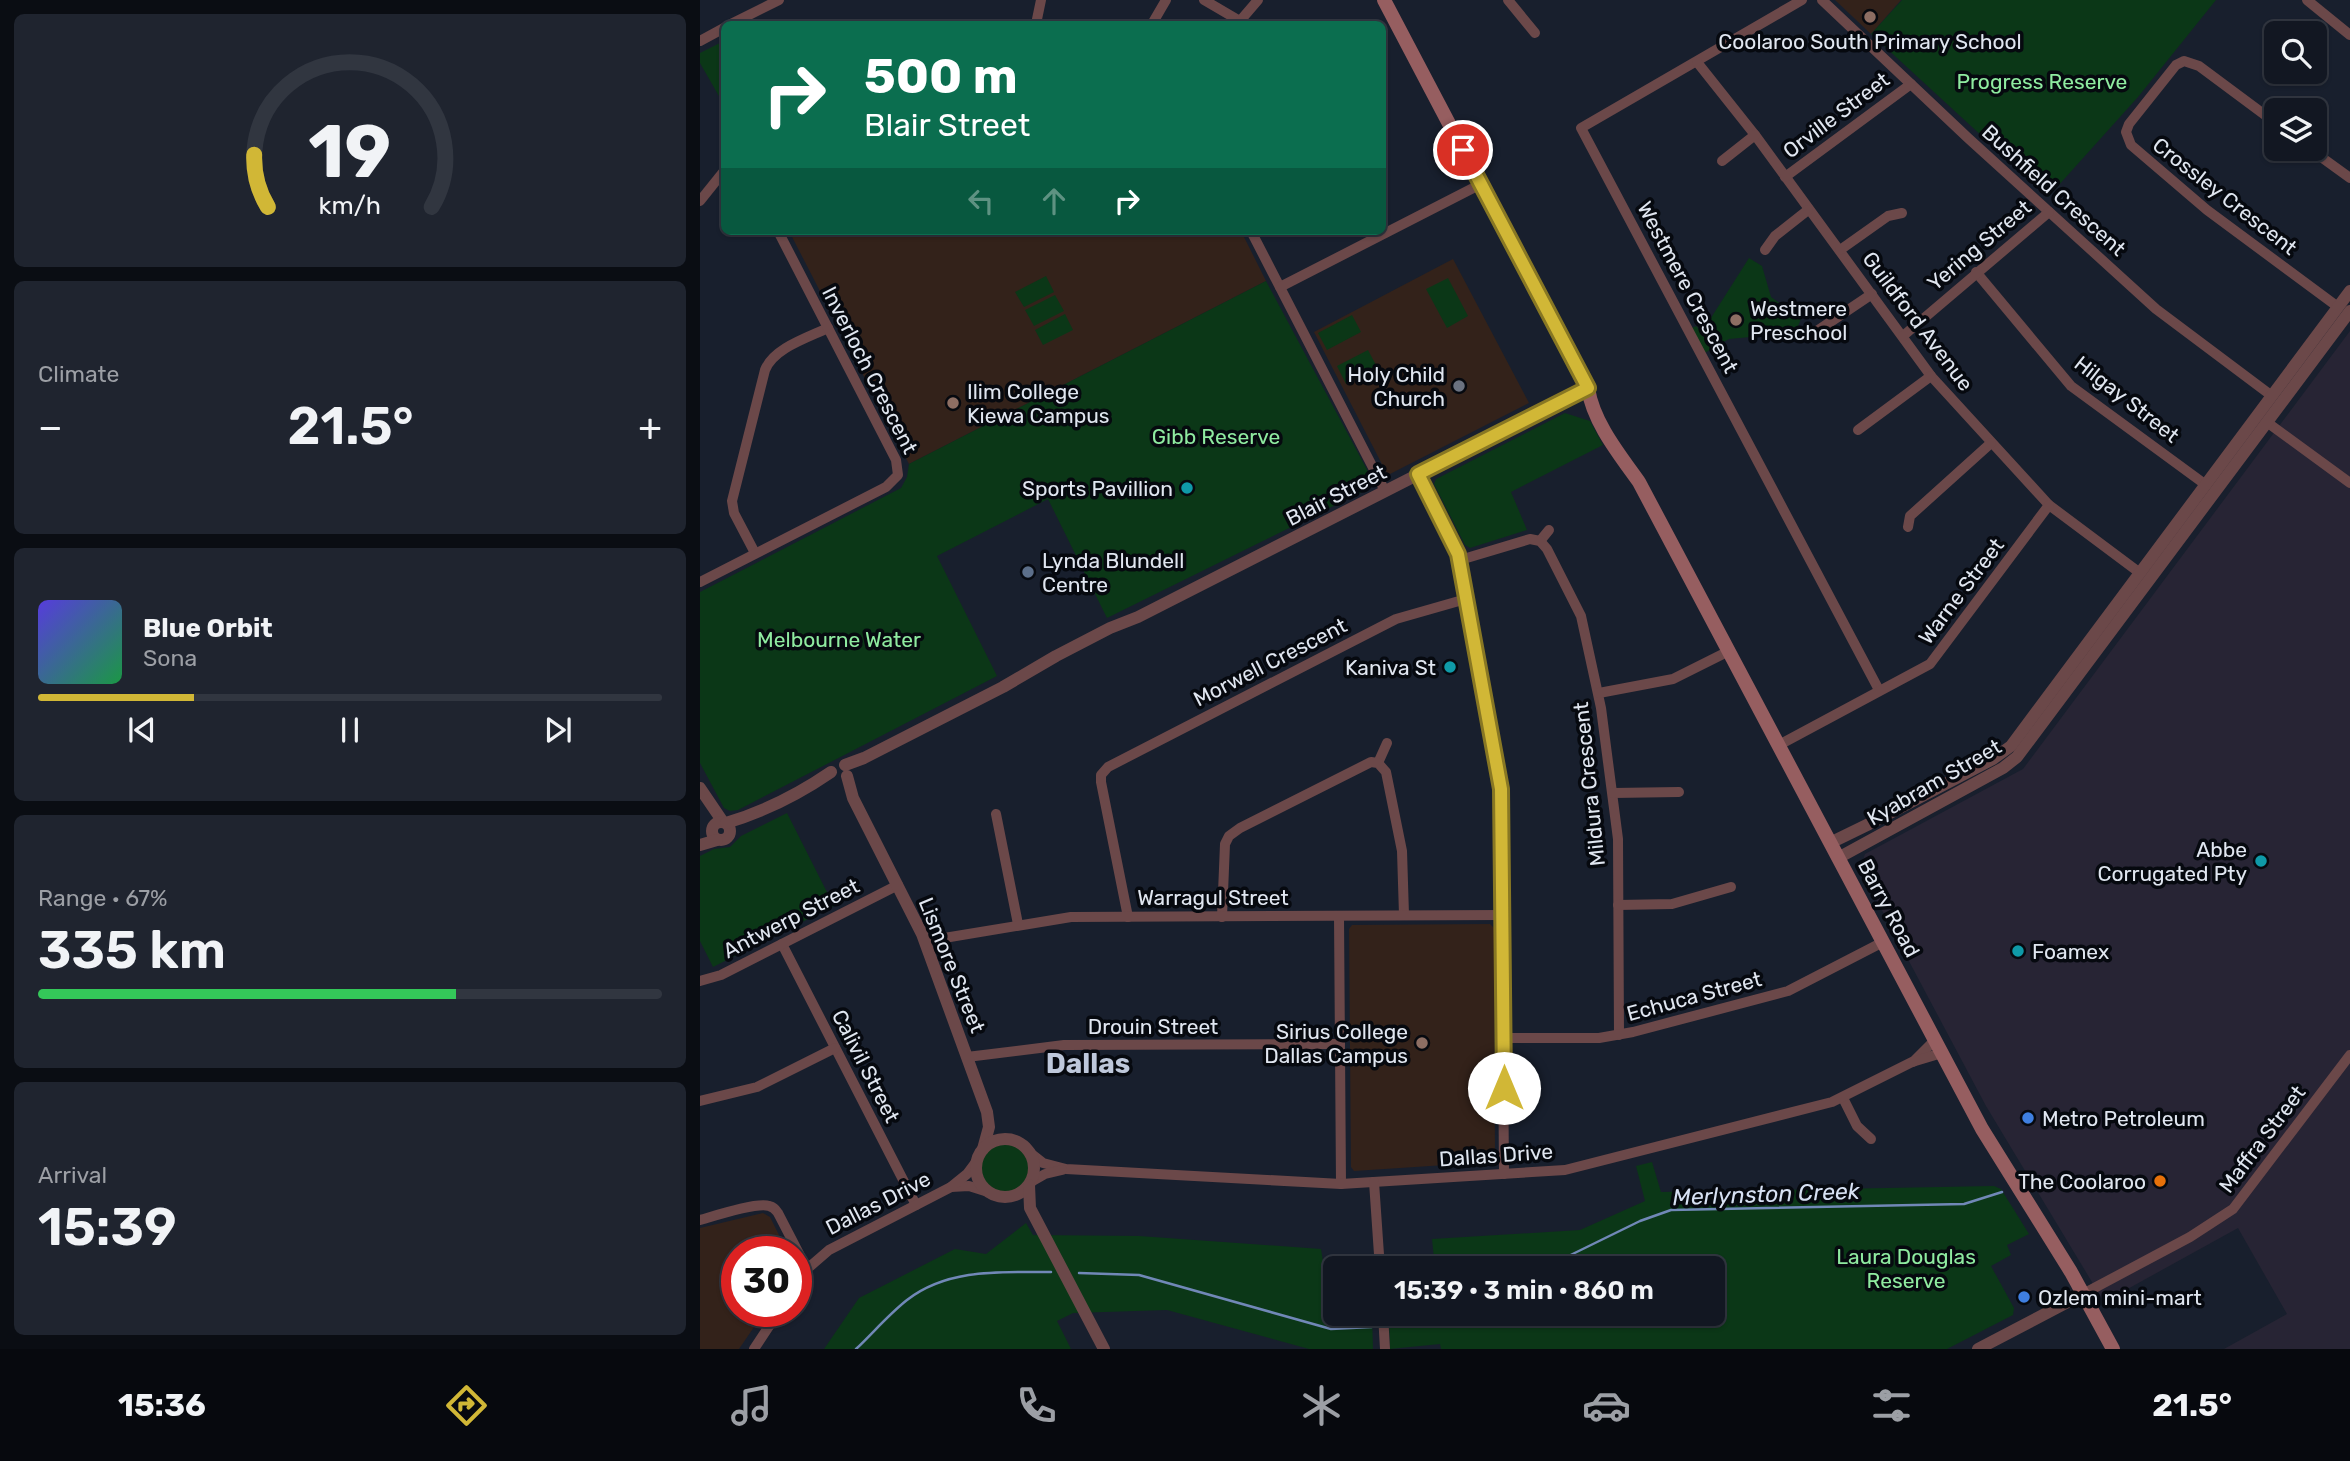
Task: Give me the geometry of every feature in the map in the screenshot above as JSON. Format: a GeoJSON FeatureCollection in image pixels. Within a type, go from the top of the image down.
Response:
{"type":"FeatureCollection","features":[{"type":"Feature","properties":{"kind":"main road","name":"Barry Road"},"geometry":{"type":"LineString","coordinates":[[1384,0],[1588,388],[1592,405],[1639,482],[1982,1129],[2083,1294],[2113,1349]]}},
{"type":"Feature","properties":{"kind":"street"},"geometry":{"type":"LineString","coordinates":[[751,0],[757,11]]}},
{"type":"Feature","properties":{"kind":"street"},"geometry":{"type":"LineString","coordinates":[[737,21],[779,0]]}},
{"type":"Feature","properties":{"kind":"street"},"geometry":{"type":"LineString","coordinates":[[1037,21],[1041,0]]}},
{"type":"Feature","properties":{"kind":"street"},"geometry":{"type":"LineString","coordinates":[[1154,21],[1166,0]]}},
{"type":"Feature","properties":{"kind":"street"},"geometry":{"type":"LineString","coordinates":[[1205,0],[1240,21]]}},
{"type":"Feature","properties":{"kind":"street"},"geometry":{"type":"LineString","coordinates":[[1244,21],[1258,0]]}},
{"type":"Feature","properties":{"kind":"street"},"geometry":{"type":"LineString","coordinates":[[1508,0],[1535,33]]}},
{"type":"Feature","properties":{"kind":"street","name":"Westmere Crescent"},"geometry":{"type":"LineString","coordinates":[[1802,0],[1581,128],[1879,690]]}},
{"type":"Feature","properties":{"kind":"street","name":"Bushfield Crescent"},"geometry":{"type":"LineString","coordinates":[[1822,0],[2156,309],[2275,402]]}},
{"type":"Feature","properties":{"kind":"street"},"geometry":{"type":"LineString","coordinates":[[2307,0],[2350,35]]}},
{"type":"Feature","properties":{"kind":"street"},"geometry":{"type":"LineString","coordinates":[[700,41],[721,30]]}},
{"type":"Feature","properties":{"kind":"street","name":"Crossley Crescent"},"geometry":{"type":"LineString","coordinates":[[2264,114],[2199,66],[2184,61],[2176,65],[2129,124],[2126,132],[2131,145],[2207,210],[2344,309]]}},
{"type":"Feature","properties":{"kind":"street","name":"Guildford Avenue"},"geometry":{"type":"LineString","coordinates":[[1697,62],[1755,135],[1931,376],[2049,505],[2145,577]]}},
{"type":"Feature","properties":{"kind":"street","name":"Orville Street"},"geometry":{"type":"LineString","coordinates":[[1785,177],[1911,84]]}},
{"type":"Feature","properties":{"kind":"street"},"geometry":{"type":"LineString","coordinates":[[1721,161],[1755,135]]}},
{"type":"Feature","properties":{"kind":"street"},"geometry":{"type":"LineString","coordinates":[[2327,161],[2350,178]]}},
{"type":"Feature","properties":{"kind":"street"},"geometry":{"type":"LineString","coordinates":[[700,201],[721,177]]}},
{"type":"Feature","properties":{"kind":"street"},"geometry":{"type":"LineString","coordinates":[[1386,230],[1481,184]]}},
{"type":"Feature","properties":{"kind":"street"},"geometry":{"type":"LineString","coordinates":[[1765,250],[1776,236],[1808,210]]}},
{"type":"Feature","properties":{"kind":"street","name":"Yering Street"},"geometry":{"type":"LineString","coordinates":[[1903,336],[2049,212]]}},
{"type":"Feature","properties":{"kind":"street"},"geometry":{"type":"LineString","coordinates":[[1840,250],[1888,216],[1902,213]]}},
{"type":"Feature","properties":{"kind":"street","name":"Inverloch Crescent"},"geometry":{"type":"LineString","coordinates":[[700,582],[886,487],[898,475],[896,460],[780,235]]}},
{"type":"Feature","properties":{"kind":"street"},"geometry":{"type":"LineString","coordinates":[[1253,235],[1385,491]]}},
{"type":"Feature","properties":{"kind":"street"},"geometry":{"type":"LineString","coordinates":[[1280,287],[1375,235]]}},
{"type":"Feature","properties":{"kind":"street","name":"Hilgay Street"},"geometry":{"type":"LineString","coordinates":[[1976,272],[2071,386],[2206,485]]}},
{"type":"Feature","properties":{"kind":"street","name":"Kyabram Street"},"geometry":{"type":"LineString","coordinates":[[1838,858],[2003,768],[2017,757],[2034,726],[2145,577],[2267,422],[2275,402],[2317,356],[2344,309],[2350,292]]}},
{"type":"Feature","properties":{"kind":"street"},"geometry":{"type":"LineString","coordinates":[[1811,335],[1872,294]]}},
{"type":"Feature","properties":{"kind":"street","name":"Kyabram Street"},"geometry":{"type":"LineString","coordinates":[[2145,577],[2206,485],[2275,402],[2344,309]]}},
{"type":"Feature","properties":{"kind":"street"},"geometry":{"type":"LineString","coordinates":[[755,553],[734,513],[732,495],[765,370],[779,353],[828,328]]}},
{"type":"Feature","properties":{"kind":"street"},"geometry":{"type":"LineString","coordinates":[[1858,430],[1931,376]]}},
{"type":"Feature","properties":{"kind":"street","name":"Blair Street"},"geometry":{"type":"LineString","coordinates":[[700,837],[753,815],[815,783],[841,774],[864,758],[1003,687],[1034,675],[1113,634],[1138,617],[1588,388]]}},
{"type":"Feature","properties":{"kind":"street"},"geometry":{"type":"LineString","coordinates":[[2267,422],[2350,483]]}},
{"type":"Feature","properties":{"kind":"street"},"geometry":{"type":"LineString","coordinates":[[1908,527],[1910,516],[1991,443]]}},
{"type":"Feature","properties":{"kind":"street"},"geometry":{"type":"LineString","coordinates":[[1418,474],[1460,560],[1501,789],[1504,1174]]}},
{"type":"Feature","properties":{"kind":"street","name":"Warne Street"},"geometry":{"type":"LineString","coordinates":[[1779,745],[1930,664],[2049,505]]}},
{"type":"Feature","properties":{"kind":"street"},"geometry":{"type":"LineString","coordinates":[[1460,560],[1530,539],[1540,541],[1549,530]]}},
{"type":"Feature","properties":{"kind":"street","name":"Mildura Crescent"},"geometry":{"type":"LineString","coordinates":[[1540,541],[1547,549],[1579,610],[1599,693],[1618,839],[1619,1035]]}},
{"type":"Feature","properties":{"kind":"street","name":"Morwell Crescent"},"geometry":{"type":"LineString","coordinates":[[1128,917],[1095,776],[1111,765],[1396,619],[1466,599]]}},
{"type":"Feature","properties":{"kind":"street"},"geometry":{"type":"LineString","coordinates":[[1599,693],[1673,680],[1729,651]]}},
{"type":"Feature","properties":{"kind":"street","name":"Kyabram Street"},"geometry":{"type":"LineString","coordinates":[[1830,843],[2000,755],[2034,726]]}},
{"type":"Feature","properties":{"kind":"street"},"geometry":{"type":"LineString","coordinates":[[1378,762],[1387,743]]}},
{"type":"Feature","properties":{"kind":"street"},"geometry":{"type":"LineString","coordinates":[[1222,916],[1224,852],[1229,836],[1367,763],[1378,762]]}},
{"type":"Feature","properties":{"kind":"street"},"geometry":{"type":"LineString","coordinates":[[1378,762],[1386,772],[1402,851],[1404,915]]}},
{"type":"Feature","properties":{"kind":"street","name":"Lismore Street"},"geometry":{"type":"LineString","coordinates":[[841,774],[926,941],[987,1112],[994,1126],[1010,1140]]}},
{"type":"Feature","properties":{"kind":"street"},"geometry":{"type":"LineString","coordinates":[[1613,793],[1679,792]]}},
{"type":"Feature","properties":{"kind":"street"},"geometry":{"type":"LineString","coordinates":[[703,794],[721,829]]}},
{"type":"Feature","properties":{"kind":"street"},"geometry":{"type":"LineString","coordinates":[[996,814],[1018,924]]}},
{"type":"Feature","properties":{"kind":"street","name":"Blair Street"},"geometry":{"type":"LineString","coordinates":[[700,845],[721,829]]}},
{"type":"Feature","properties":{"kind":"street"},"geometry":{"type":"LineString","coordinates":[[1217,830],[1229,836]]}},
{"type":"Feature","properties":{"kind":"street","name":"Antwerp Street"},"geometry":{"type":"LineString","coordinates":[[700,981],[721,975],[898,885]]}},
{"type":"Feature","properties":{"kind":"street"},"geometry":{"type":"LineString","coordinates":[[1618,905],[1672,904],[1731,887]]}},
{"type":"Feature","properties":{"kind":"street","name":"Warragul Street"},"geometry":{"type":"LineString","coordinates":[[926,941],[1071,917],[1503,915]]}},
{"type":"Feature","properties":{"kind":"street"},"geometry":{"type":"LineString","coordinates":[[1339,916],[1341,1184]]}},
{"type":"Feature","properties":{"kind":"street","name":"Echuca Street"},"geometry":{"type":"LineString","coordinates":[[1503,1038],[1599,1038],[1619,1035],[1788,991],[1883,942]]}},
{"type":"Feature","properties":{"kind":"street","name":"Calivil Street"},"geometry":{"type":"LineString","coordinates":[[782,944],[916,1205]]}},
{"type":"Feature","properties":{"kind":"street","name":"Drouin Street"},"geometry":{"type":"LineString","coordinates":[[967,1057],[1064,1045],[1340,1044]]}},
{"type":"Feature","properties":{"kind":"street","name":"Dallas Drive"},"geometry":{"type":"LineString","coordinates":[[1029,1152],[1043,1163],[1066,1169],[1341,1184],[1574,1168],[1843,1098],[1938,1047]]}},
{"type":"Feature","properties":{"kind":"street"},"geometry":{"type":"LineString","coordinates":[[700,1101],[757,1087],[835,1048]]}},
{"type":"Feature","properties":{"kind":"street","name":"Maffra Street"},"geometry":{"type":"LineString","coordinates":[[2083,1294],[2190,1237],[2233,1209],[2350,1055]]}},
{"type":"Feature","properties":{"kind":"street"},"geometry":{"type":"LineString","coordinates":[[1843,1098],[1857,1126],[1871,1139]]}},
{"type":"Feature","properties":{"kind":"street","name":"Lismore Street"},"geometry":{"type":"LineString","coordinates":[[983,1149],[989,1126],[987,1112]]}},
{"type":"Feature","properties":{"kind":"street"},"geometry":{"type":"LineString","coordinates":[[1040,1229],[1022,1206],[993,1195],[980,1184],[976,1175],[976,1163],[983,1149],[997,1140],[1010,1140],[1023,1145],[1029,1152],[1034,1169],[1030,1183],[1030,1208],[1104,1349]]}},
{"type":"Feature","properties":{"kind":"street","name":"Dallas Drive"},"geometry":{"type":"LineString","coordinates":[[812,1265],[829,1250],[951,1187],[976,1163]]}},
{"type":"Feature","properties":{"kind":"street","name":"Dallas Drive"},"geometry":{"type":"LineString","coordinates":[[1030,1183],[1045,1174],[1066,1169]]}},
{"type":"Feature","properties":{"kind":"street"},"geometry":{"type":"LineString","coordinates":[[1374,1182],[1379,1256]]}},
{"type":"Feature","properties":{"kind":"street"},"geometry":{"type":"LineString","coordinates":[[1006,1198],[1020,1194],[1030,1183]]}},
{"type":"Feature","properties":{"kind":"street","name":"Dallas Drive"},"geometry":{"type":"LineString","coordinates":[[951,1187],[969,1186],[988,1192]]}},
{"type":"Feature","properties":{"kind":"street"},"geometry":{"type":"LineString","coordinates":[[700,1220],[764,1205],[773,1207],[790,1236]]}},
{"type":"Feature","properties":{"kind":"street"},"geometry":{"type":"LineString","coordinates":[[1979,1349],[2083,1294]]}},
{"type":"Feature","properties":{"kind":"street"},"geometry":{"type":"LineString","coordinates":[[1384,1326],[1385,1349]]}},
{"type":"Feature","properties":{"kind":"street"},"geometry":{"type":"LineString","coordinates":[[754,1349],[768,1327]]}},
{"type":"Feature","properties":{"kind":"shaded area","name":"Coolaroo South Primary School"},"geometry":{"type":"Polygon","coordinates":[[[1835,0],[1901,0],[1871,34],[1835,0]]]}},
{"type":"Feature","properties":{"kind":"shaded area","name":"Ilim College Kiewa Campus"},"geometry":{"type":"Polygon","coordinates":[[[791,235],[1243,235],[1266,281],[909,464],[791,235]]]}},
{"type":"Feature","properties":{"kind":"shaded area"},"geometry":{"type":"Polygon","coordinates":[[[1453,259],[1529,403],[1390,474],[1386,472],[1314,332],[1453,259]]]}},
{"type":"Feature","properties":{"kind":"shaded area"},"geometry":{"type":"Polygon","coordinates":[[[2350,331],[2350,1349],[2224,1349],[2287,1314],[2238,1228],[2104,1302],[1986,1106],[1860,869],[1865,854],[2023,769],[2350,331]]]}},
{"type":"Feature","properties":{"kind":"shaded area","name":"Sirius College Dallas Campus"},"geometry":{"type":"Polygon","coordinates":[[[1490,924],[1494,928],[1495,1158],[1491,1162],[1354,1171],[1351,1167],[1349,929],[1352,925],[1490,924]]]}},
{"type":"Feature","properties":{"kind":"shaded area"},"geometry":{"type":"Polygon","coordinates":[[[763,1213],[770,1217],[780,1236],[721,1236],[721,1327],[754,1327],[739,1349],[700,1349],[700,1228],[763,1213]]]}},
{"type":"Feature","properties":{"kind":"green space","name":"Progress Reserve"},"geometry":{"type":"Polygon","coordinates":[[[1902,0],[2216,0],[2138,97],[2048,197],[1871,34],[1902,0]]]}},
{"type":"Feature","properties":{"kind":"green space"},"geometry":{"type":"Polygon","coordinates":[[[721,42],[721,100],[700,63],[700,53],[721,42]]]}},
{"type":"Feature","properties":{"kind":"green space"},"geometry":{"type":"Polygon","coordinates":[[[1749,258],[1762,266],[1771,297],[1801,319],[1795,333],[1729,339],[1703,354],[1690,329],[1696,326],[1702,332],[1749,258]]]}},
{"type":"Feature","properties":{"kind":"green space"},"geometry":{"type":"Polygon","coordinates":[[[1046,276],[1054,292],[1024,307],[1015,292],[1046,276]]]}},
{"type":"Feature","properties":{"kind":"green space"},"geometry":{"type":"Polygon","coordinates":[[[1448,278],[1468,316],[1447,328],[1426,289],[1448,278]]]}},
{"type":"Feature","properties":{"kind":"green space"},"geometry":{"type":"Polygon","coordinates":[[[1266,281],[1372,479],[1368,489],[1107,618],[1048,499],[937,556],[997,676],[738,810],[730,811],[724,808],[700,763],[700,592],[901,488],[907,477],[909,464],[1266,281]]]}},
{"type":"Feature","properties":{"kind":"green space"},"geometry":{"type":"Polygon","coordinates":[[[1055,295],[1064,311],[1034,326],[1025,310],[1055,295]]]}},
{"type":"Feature","properties":{"kind":"green space"},"geometry":{"type":"Polygon","coordinates":[[[1065,314],[1073,330],[1043,345],[1035,330],[1065,314]]]}},
{"type":"Feature","properties":{"kind":"green space"},"geometry":{"type":"Polygon","coordinates":[[[1352,315],[1361,332],[1327,350],[1318,333],[1352,315]]]}},
{"type":"Feature","properties":{"kind":"green space"},"geometry":{"type":"Polygon","coordinates":[[[1368,350],[1377,367],[1346,384],[1337,366],[1368,350]]]}},
{"type":"Feature","properties":{"kind":"green space"},"geometry":{"type":"Polygon","coordinates":[[[1565,413],[1590,421],[1603,445],[1511,492],[1527,530],[1470,548],[1465,545],[1434,484],[1436,479],[1565,413]]]}},
{"type":"Feature","properties":{"kind":"green space"},"geometry":{"type":"Polygon","coordinates":[[[787,813],[834,906],[713,967],[700,941],[700,856],[714,849],[730,847],[741,836],[787,813]]]}},
{"type":"Feature","properties":{"kind":"green space"},"geometry":{"type":"Polygon","coordinates":[[[1005,1143],[1015,1145],[1023,1151],[1029,1159],[1029,1179],[1023,1187],[1015,1193],[1005,1195],[995,1193],[987,1187],[981,1179],[979,1169],[981,1159],[987,1151],[995,1145],[1005,1143]]]}},
{"type":"Feature","properties":{"kind":"green space","name":"Laura Douglas Reserve"},"geometry":{"type":"Polygon","coordinates":[[[1652,1162],[1661,1192],[1994,1186],[2001,1189],[2029,1234],[2007,1245],[2011,1255],[1991,1266],[2014,1308],[2013,1315],[1947,1349],[1441,1349],[1440,1344],[1390,1349],[1389,1326],[1725,1326],[1725,1256],[1434,1256],[1432,1239],[1580,1230],[1645,1201],[1636,1166],[1652,1162]]]}},
{"type":"Feature","properties":{"kind":"green space"},"geometry":{"type":"Polygon","coordinates":[[[1026,1223],[1033,1235],[1139,1236],[1321,1249],[1323,1326],[1372,1326],[1373,1349],[1309,1349],[1167,1310],[1073,1313],[1057,1321],[1071,1349],[824,1349],[859,1298],[955,1249],[986,1254],[1026,1223]]]}},
{"type":"Feature","properties":{"kind":"waterway","name":"Merlynston Creek"},"geometry":{"type":"LineString","coordinates":[[1569,1256],[1640,1221],[1671,1210],[1964,1204],[2002,1192]]}},
{"type":"Feature","properties":{"kind":"waterway","name":"Merlynston Creek"},"geometry":{"type":"LineString","coordinates":[[856,1349],[907,1300],[940,1282],[976,1274],[1051,1272]]}},
{"type":"Feature","properties":{"kind":"waterway","name":"Merlynston Creek"},"geometry":{"type":"LineString","coordinates":[[1079,1273],[1139,1275],[1331,1329],[1372,1327]]}},
{"type":"Feature","properties":{"kind":"place","name":"Coolaroo South Primary School"},"geometry":{"type":"Point","coordinates":[1870,17]}},
{"type":"Feature","properties":{"kind":"place","name":"Westmere Preschool"},"geometry":{"type":"Point","coordinates":[1736,320]}},
{"type":"Feature","properties":{"kind":"place","name":"Holy Child Church"},"geometry":{"type":"Point","coordinates":[1459,386]}},
{"type":"Feature","properties":{"kind":"place","name":"Ilim College Kiewa Campus"},"geometry":{"type":"Point","coordinates":[953,403]}},
{"type":"Feature","properties":{"kind":"place","name":"Sports Pavillion"},"geometry":{"type":"Point","coordinates":[1187,488]}},
{"type":"Feature","properties":{"kind":"place","name":"Lynda Blundell Centre"},"geometry":{"type":"Point","coordinates":[1028,572]}},
{"type":"Feature","properties":{"kind":"place","name":"Kaniva St"},"geometry":{"type":"Point","coordinates":[1450,667]}},
{"type":"Feature","properties":{"kind":"place","name":"Abbe Corrugated Pty"},"geometry":{"type":"Point","coordinates":[2261,861]}},
{"type":"Feature","properties":{"kind":"place","name":"Foamex"},"geometry":{"type":"Point","coordinates":[2018,951]}},
{"type":"Feature","properties":{"kind":"place","name":"Sirius College Dallas Campus"},"geometry":{"type":"Point","coordinates":[1422,1043]}},
{"type":"Feature","properties":{"kind":"place","name":"Metro Petroleum"},"geometry":{"type":"Point","coordinates":[2028,1118]}},
{"type":"Feature","properties":{"kind":"place","name":"The Coolaroo"},"geometry":{"type":"Point","coordinates":[2160,1181]}},
{"type":"Feature","properties":{"kind":"place","name":"Ozlem mini-mart"},"geometry":{"type":"Point","coordinates":[2024,1297]}},
{"type":"Feature","properties":{"kind":"district","name":"Dallas"},"geometry":{"type":"Point","coordinates":[1088,1063]}},
{"type":"Feature","properties":{"kind":"route"},"geometry":{"type":"LineString","coordinates":[[1463,150],[1588,388],[1418,474],[1458,554],[1501,789],[1504,1088]]}},
{"type":"Feature","properties":{"kind":"park label","name":"Gibb Reserve"},"geometry":{"type":"Point","coordinates":[1216,436]}},
{"type":"Feature","properties":{"kind":"park label","name":"Melbourne Water"},"geometry":{"type":"Point","coordinates":[839,639]}}]}
